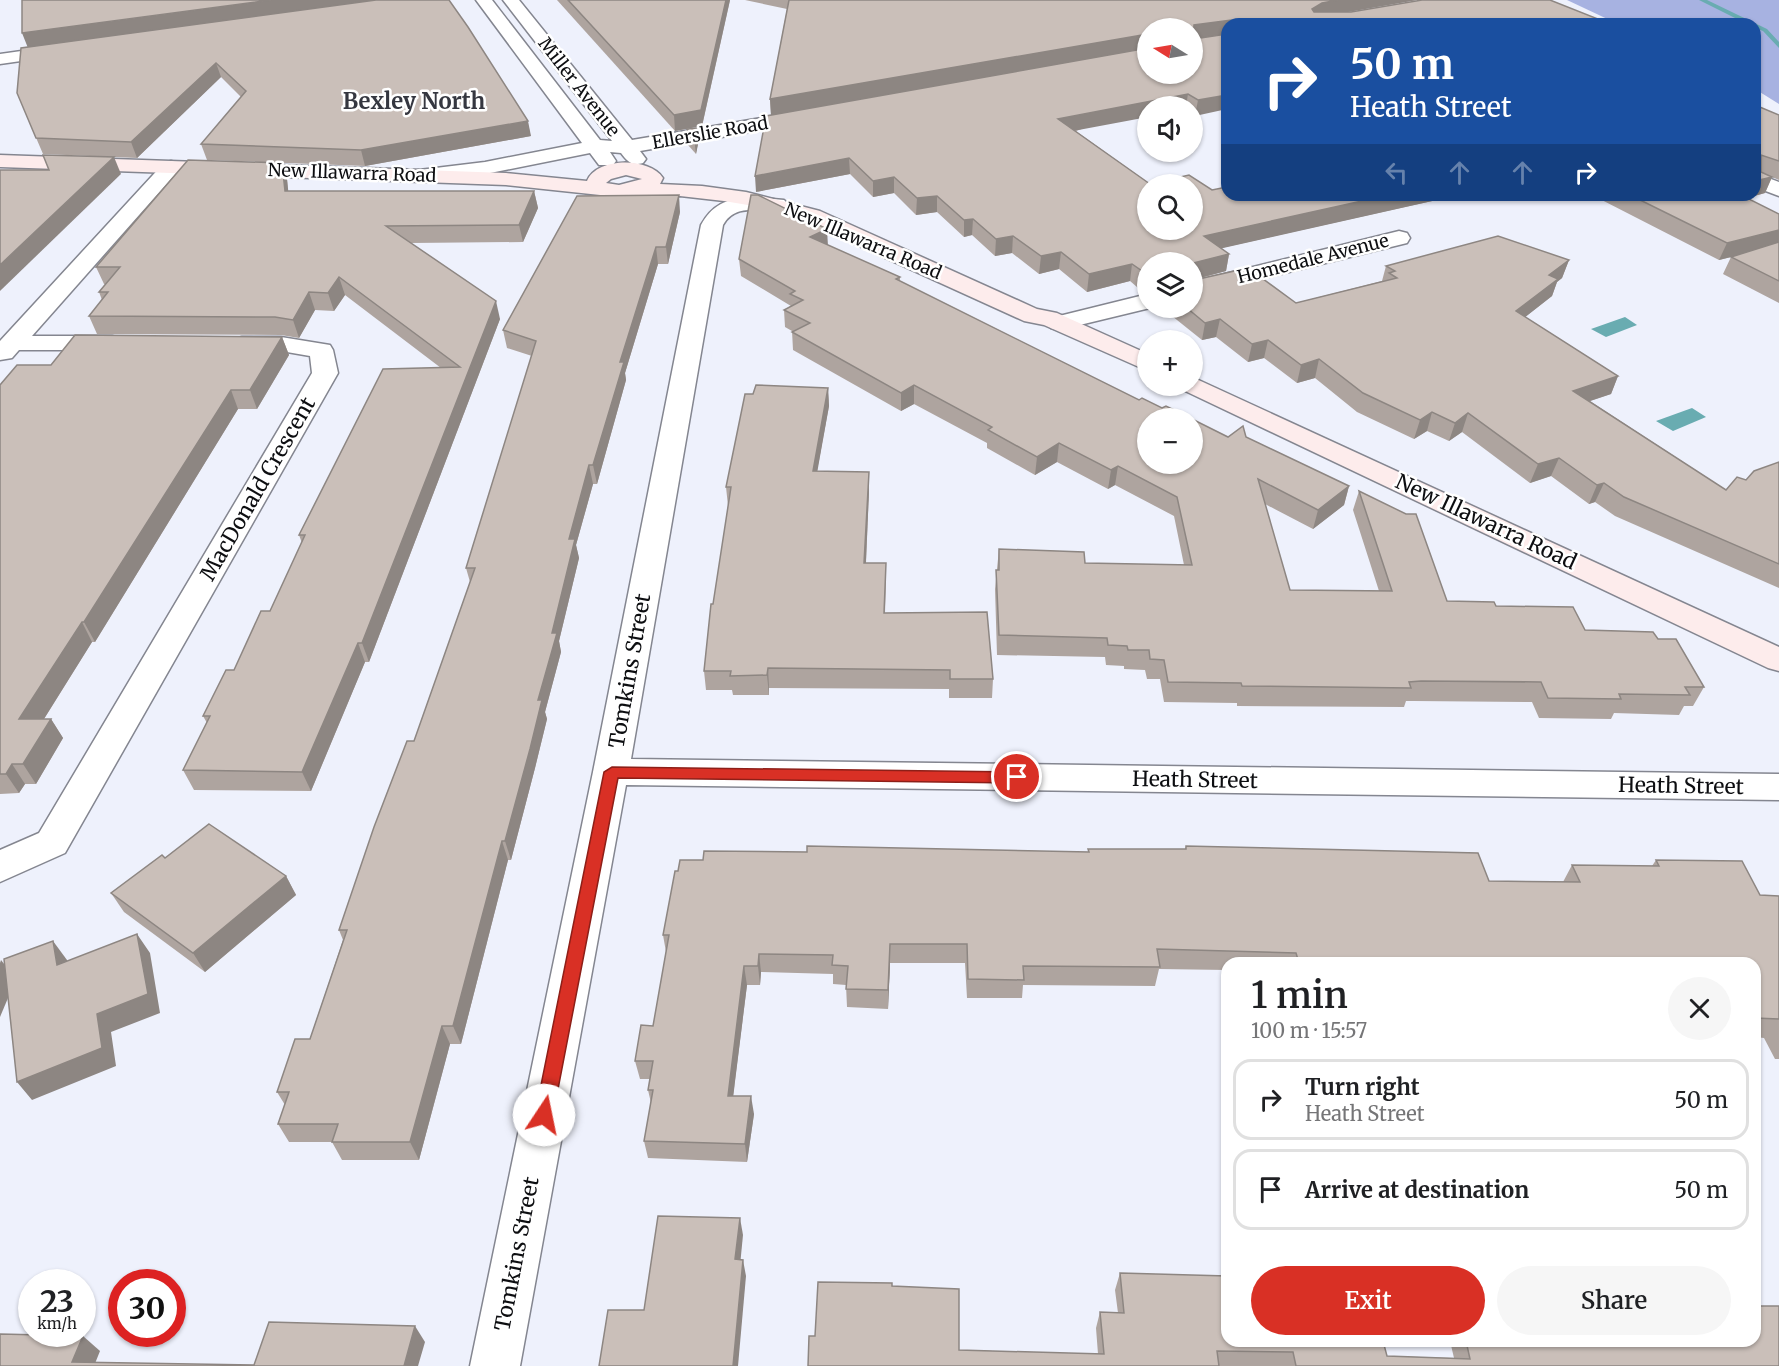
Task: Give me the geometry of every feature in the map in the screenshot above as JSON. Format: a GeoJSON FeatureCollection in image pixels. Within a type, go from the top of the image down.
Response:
{"type":"FeatureCollection","features":[{"type":"Feature","properties":{"kind":"main road","name":"New Illawarra Road"},"geometry":{"type":"LineString","coordinates":[[3,160],[477,178],[605,178],[724,182],[790,196],[1043,310],[1054,321]]}},
{"type":"Feature","properties":{"kind":"main road","name":"New Illawarra Road"},"geometry":{"type":"LineString","coordinates":[[644,179],[684,189],[777,204],[812,216],[1032,316],[1054,321],[1137,359]]}},
{"type":"Feature","properties":{"kind":"main road","name":"New Illawarra Road"},"geometry":{"type":"LineString","coordinates":[[1203,390],[1779,660]]}},
{"type":"Feature","properties":{"kind":"street","name":"Miller Avenue"},"geometry":{"type":"LineString","coordinates":[[484,0],[606,160],[605,178]]}},
{"type":"Feature","properties":{"kind":"street","name":"Miller Avenue"},"geometry":{"type":"LineString","coordinates":[[511,0],[627,147],[644,179]]}},
{"type":"Feature","properties":{"kind":"street"},"geometry":{"type":"LineString","coordinates":[[0,59],[81,48]]}},
{"type":"Feature","properties":{"kind":"street","name":"Ellerslie Road"},"geometry":{"type":"LineString","coordinates":[[596,146],[627,147],[827,113]]}},
{"type":"Feature","properties":{"kind":"street"},"geometry":{"type":"LineString","coordinates":[[418,176],[468,171],[596,146]]}},
{"type":"Feature","properties":{"kind":"street"},"geometry":{"type":"LineString","coordinates":[[6,349],[171,167]]}},
{"type":"Feature","properties":{"kind":"street"},"geometry":{"type":"LineString","coordinates":[[1761,182],[1779,190]]}},
{"type":"Feature","properties":{"kind":"street","name":"Tomkins Street"},"geometry":{"type":"LineString","coordinates":[[495,1366],[612,772],[712,225],[718,213],[728,207],[748,203],[777,204]]}},
{"type":"Feature","properties":{"kind":"street","name":"Homedale Avenue"},"geometry":{"type":"LineString","coordinates":[[1203,286],[1399,238]]}},
{"type":"Feature","properties":{"kind":"street"},"geometry":{"type":"LineString","coordinates":[[1054,321],[1137,303]]}},
{"type":"Feature","properties":{"kind":"street"},"geometry":{"type":"LineString","coordinates":[[6,349],[140,343]]}},
{"type":"Feature","properties":{"kind":"street","name":"MacDonald Crescent"},"geometry":{"type":"LineString","coordinates":[[0,867],[52,843],[325,373],[321,350],[281,344],[211,344]]}},
{"type":"Feature","properties":{"kind":"street","name":"Heath Street"},"geometry":{"type":"LineString","coordinates":[[612,772],[1779,787]]}},
{"type":"Feature","properties":{"kind":"shaded area"},"geometry":{"type":"Polygon","coordinates":[[[1567,0],[1779,0],[1779,104],[1761,93],[1761,18],[1605,18],[1567,0]]]}},
{"type":"Feature","properties":{"kind":"shaded area"},"geometry":{"type":"Polygon","coordinates":[[[1625,317],[1637,325],[1606,337],[1591,329],[1625,317]]]}},
{"type":"Feature","properties":{"kind":"shaded area"},"geometry":{"type":"Polygon","coordinates":[[[1692,408],[1706,417],[1673,431],[1656,421],[1692,408]]]}},
{"type":"Feature","properties":{"kind":"building"},"geometry":{"type":"Polygon","coordinates":[[[22,0],[271,0],[22,33],[22,0]]]}},
{"type":"Feature","properties":{"kind":"building"},"geometry":{"type":"Polygon","coordinates":[[[376,0],[449,0],[528,121],[361,150],[201,144],[246,91],[216,63],[131,142],[36,138],[17,93],[21,48],[376,0]]]}},
{"type":"Feature","properties":{"kind":"building"},"geometry":{"type":"Polygon","coordinates":[[[568,0],[726,0],[701,110],[674,115],[568,0]]]}},
{"type":"Feature","properties":{"kind":"building"},"geometry":{"type":"Polygon","coordinates":[[[789,0],[1338,0],[1322,3],[1312,9],[1314,12],[1351,12],[1422,0],[1550,0],[1595,18],[1221,18],[1221,21],[1203,24],[1203,18],[1137,18],[1137,36],[770,99],[789,0]]]}},
{"type":"Feature","properties":{"kind":"building"},"geometry":{"type":"Polygon","coordinates":[[[1221,35],[1221,96],[1203,99],[1203,96],[1188,94],[1137,96],[1137,104],[1058,119],[1137,175],[1137,240],[1203,240],[1203,184],[1212,190],[1221,188],[1221,201],[1362,201],[1204,236],[1229,254],[1203,260],[1203,252],[1137,252],[1137,267],[1132,264],[1089,274],[1061,252],[1041,256],[1013,236],[996,239],[973,219],[964,220],[937,196],[917,198],[894,177],[873,181],[849,158],[755,176],[766,116],[1137,50],[1137,84],[1203,84],[1203,38],[1221,35]]]}},
{"type":"Feature","properties":{"kind":"building"},"geometry":{"type":"Polygon","coordinates":[[[1761,108],[1779,115],[1779,161],[1761,155],[1761,108]]]}},
{"type":"Feature","properties":{"kind":"building"},"geometry":{"type":"Polygon","coordinates":[[[697,128],[694,138],[687,129],[697,128]]]}},
{"type":"Feature","properties":{"kind":"building"},"geometry":{"type":"Polygon","coordinates":[[[43,155],[114,157],[0,265],[0,170],[49,170],[43,155]]]}},
{"type":"Feature","properties":{"kind":"building"},"geometry":{"type":"Polygon","coordinates":[[[188,160],[282,163],[285,191],[534,191],[519,225],[386,226],[496,301],[362,643],[358,643],[302,772],[183,770],[210,716],[203,716],[226,670],[234,670],[261,611],[270,611],[305,535],[299,535],[383,369],[460,367],[339,277],[328,293],[309,292],[293,320],[275,317],[89,316],[108,292],[99,292],[120,267],[96,267],[188,160]]]}},
{"type":"Feature","properties":{"kind":"building"},"geometry":{"type":"Polygon","coordinates":[[[1761,172],[1772,177],[1761,180],[1761,172]]]}},
{"type":"Feature","properties":{"kind":"building"},"geometry":{"type":"Polygon","coordinates":[[[679,195],[666,247],[656,247],[620,362],[624,362],[593,465],[589,465],[569,539],[575,539],[552,633],[557,633],[538,700],[542,700],[530,749],[505,841],[502,841],[453,1026],[442,1026],[410,1142],[332,1142],[338,1124],[278,1124],[289,1092],[277,1092],[295,1039],[310,1039],[347,930],[339,930],[374,827],[407,741],[414,741],[475,568],[466,568],[536,341],[503,330],[577,196],[679,195]]]}},
{"type":"Feature","properties":{"kind":"building"},"geometry":{"type":"Polygon","coordinates":[[[751,195],[758,195],[827,229],[810,237],[900,277],[896,279],[1139,400],[1142,398],[1162,408],[1137,408],[1137,474],[1203,474],[1203,424],[1228,437],[1243,426],[1246,437],[1349,486],[1318,510],[1258,479],[1290,590],[1392,591],[1359,491],[1406,514],[1416,514],[1447,601],[1494,602],[1496,606],[1573,607],[1585,630],[1653,632],[1658,639],[1676,639],[1704,687],[1685,687],[1690,695],[1619,694],[1621,699],[1548,698],[1541,682],[1421,681],[1409,682],[1411,688],[1242,686],[1241,683],[1168,682],[1164,660],[1150,659],[1149,650],[1128,650],[1127,646],[1108,645],[1107,638],[999,635],[996,570],[999,570],[999,549],[1084,552],[1085,563],[1192,565],[1177,497],[1118,466],[1111,470],[1059,443],[1037,457],[988,430],[992,427],[914,385],[901,393],[792,332],[810,323],[784,310],[803,300],[790,294],[795,291],[739,259],[751,195]]]}},
{"type":"Feature","properties":{"kind":"building"},"geometry":{"type":"Polygon","coordinates":[[[1642,201],[1753,201],[1779,214],[1779,230],[1727,243],[1642,201]]]}},
{"type":"Feature","properties":{"kind":"building"},"geometry":{"type":"Polygon","coordinates":[[[1498,236],[1569,260],[1549,275],[1558,279],[1516,311],[1618,376],[1573,391],[1726,490],[1737,477],[1746,480],[1754,471],[1779,462],[1779,564],[1624,497],[1604,483],[1597,485],[1559,458],[1538,464],[1468,413],[1455,423],[1432,412],[1420,420],[1363,393],[1319,359],[1301,365],[1268,340],[1252,344],[1220,319],[1205,323],[1199,318],[1203,318],[1203,278],[1248,268],[1296,303],[1397,278],[1389,273],[1395,271],[1386,266],[1498,236]]]}},
{"type":"Feature","properties":{"kind":"building"},"geometry":{"type":"Polygon","coordinates":[[[1779,242],[1779,281],[1731,257],[1779,242]]]}},
{"type":"Feature","properties":{"kind":"building"},"geometry":{"type":"Polygon","coordinates":[[[75,335],[282,337],[250,390],[231,390],[84,622],[19,719],[51,719],[23,764],[12,764],[6,774],[0,774],[0,385],[17,365],[51,365],[75,335]]]}},
{"type":"Feature","properties":{"kind":"building"},"geometry":{"type":"Polygon","coordinates":[[[756,385],[828,388],[813,471],[869,472],[864,563],[886,563],[884,613],[987,612],[993,679],[950,679],[950,670],[768,668],[767,675],[730,676],[731,671],[704,671],[711,604],[713,604],[731,487],[726,487],[745,394],[753,394],[756,385]]]}},
{"type":"Feature","properties":{"kind":"building"},"geometry":{"type":"Polygon","coordinates":[[[209,824],[286,876],[193,953],[111,893],[162,855],[165,858],[209,824]]]}},
{"type":"Feature","properties":{"kind":"building"},"geometry":{"type":"Polygon","coordinates":[[[807,846],[1089,852],[1088,849],[1186,849],[1186,846],[1478,853],[1489,881],[1580,882],[1572,865],[1659,866],[1656,860],[1742,861],[1760,895],[1779,896],[1779,1019],[1761,1018],[1761,957],[1297,957],[1296,953],[1157,949],[1160,967],[1023,966],[1024,980],[968,979],[967,944],[890,944],[888,990],[846,989],[848,966],[832,965],[833,955],[759,954],[758,966],[744,966],[728,1096],[751,1096],[745,1144],[644,1141],[653,1090],[648,1090],[653,1061],[635,1061],[641,1025],[653,1026],[669,935],[663,935],[675,871],[678,871],[680,860],[703,860],[704,851],[807,852],[807,846]]]}},
{"type":"Feature","properties":{"kind":"building"},"geometry":{"type":"Polygon","coordinates":[[[137,934],[148,994],[97,1014],[102,1048],[17,1082],[4,959],[53,941],[57,965],[137,934]]]}},
{"type":"Feature","properties":{"kind":"building"},"geometry":{"type":"Polygon","coordinates":[[[658,1216],[740,1218],[735,1259],[743,1260],[733,1366],[599,1366],[608,1310],[644,1310],[658,1216]]]}},
{"type":"Feature","properties":{"kind":"building"},"geometry":{"type":"Polygon","coordinates":[[[1120,1273],[1221,1276],[1221,1347],[1385,1347],[1387,1356],[1470,1359],[1467,1347],[1761,1347],[1761,1306],[1779,1306],[1779,1366],[1296,1366],[1293,1352],[1217,1351],[1219,1366],[808,1366],[809,1336],[815,1336],[818,1282],[892,1283],[892,1286],[959,1289],[959,1350],[1104,1354],[1100,1312],[1124,1313],[1120,1273]]]}},
{"type":"Feature","properties":{"kind":"building"},"geometry":{"type":"Polygon","coordinates":[[[269,1322],[415,1326],[404,1366],[0,1366],[0,1334],[18,1334],[18,1347],[78,1347],[72,1362],[254,1365],[269,1322]]]}},
{"type":"Feature","properties":{"kind":"waterway"},"geometry":{"type":"LineString","coordinates":[[1702,0],[1740,18]]}},
{"type":"Feature","properties":{"kind":"waterway"},"geometry":{"type":"LineString","coordinates":[[1761,28],[1779,46]]}},
{"type":"Feature","properties":{"kind":"district","name":"Bexley North"},"geometry":{"type":"Point","coordinates":[414,101]}},
{"type":"Feature","properties":{"kind":"route"},"geometry":{"type":"LineString","coordinates":[[544,1115],[612,772],[1017,777]]}}]}
